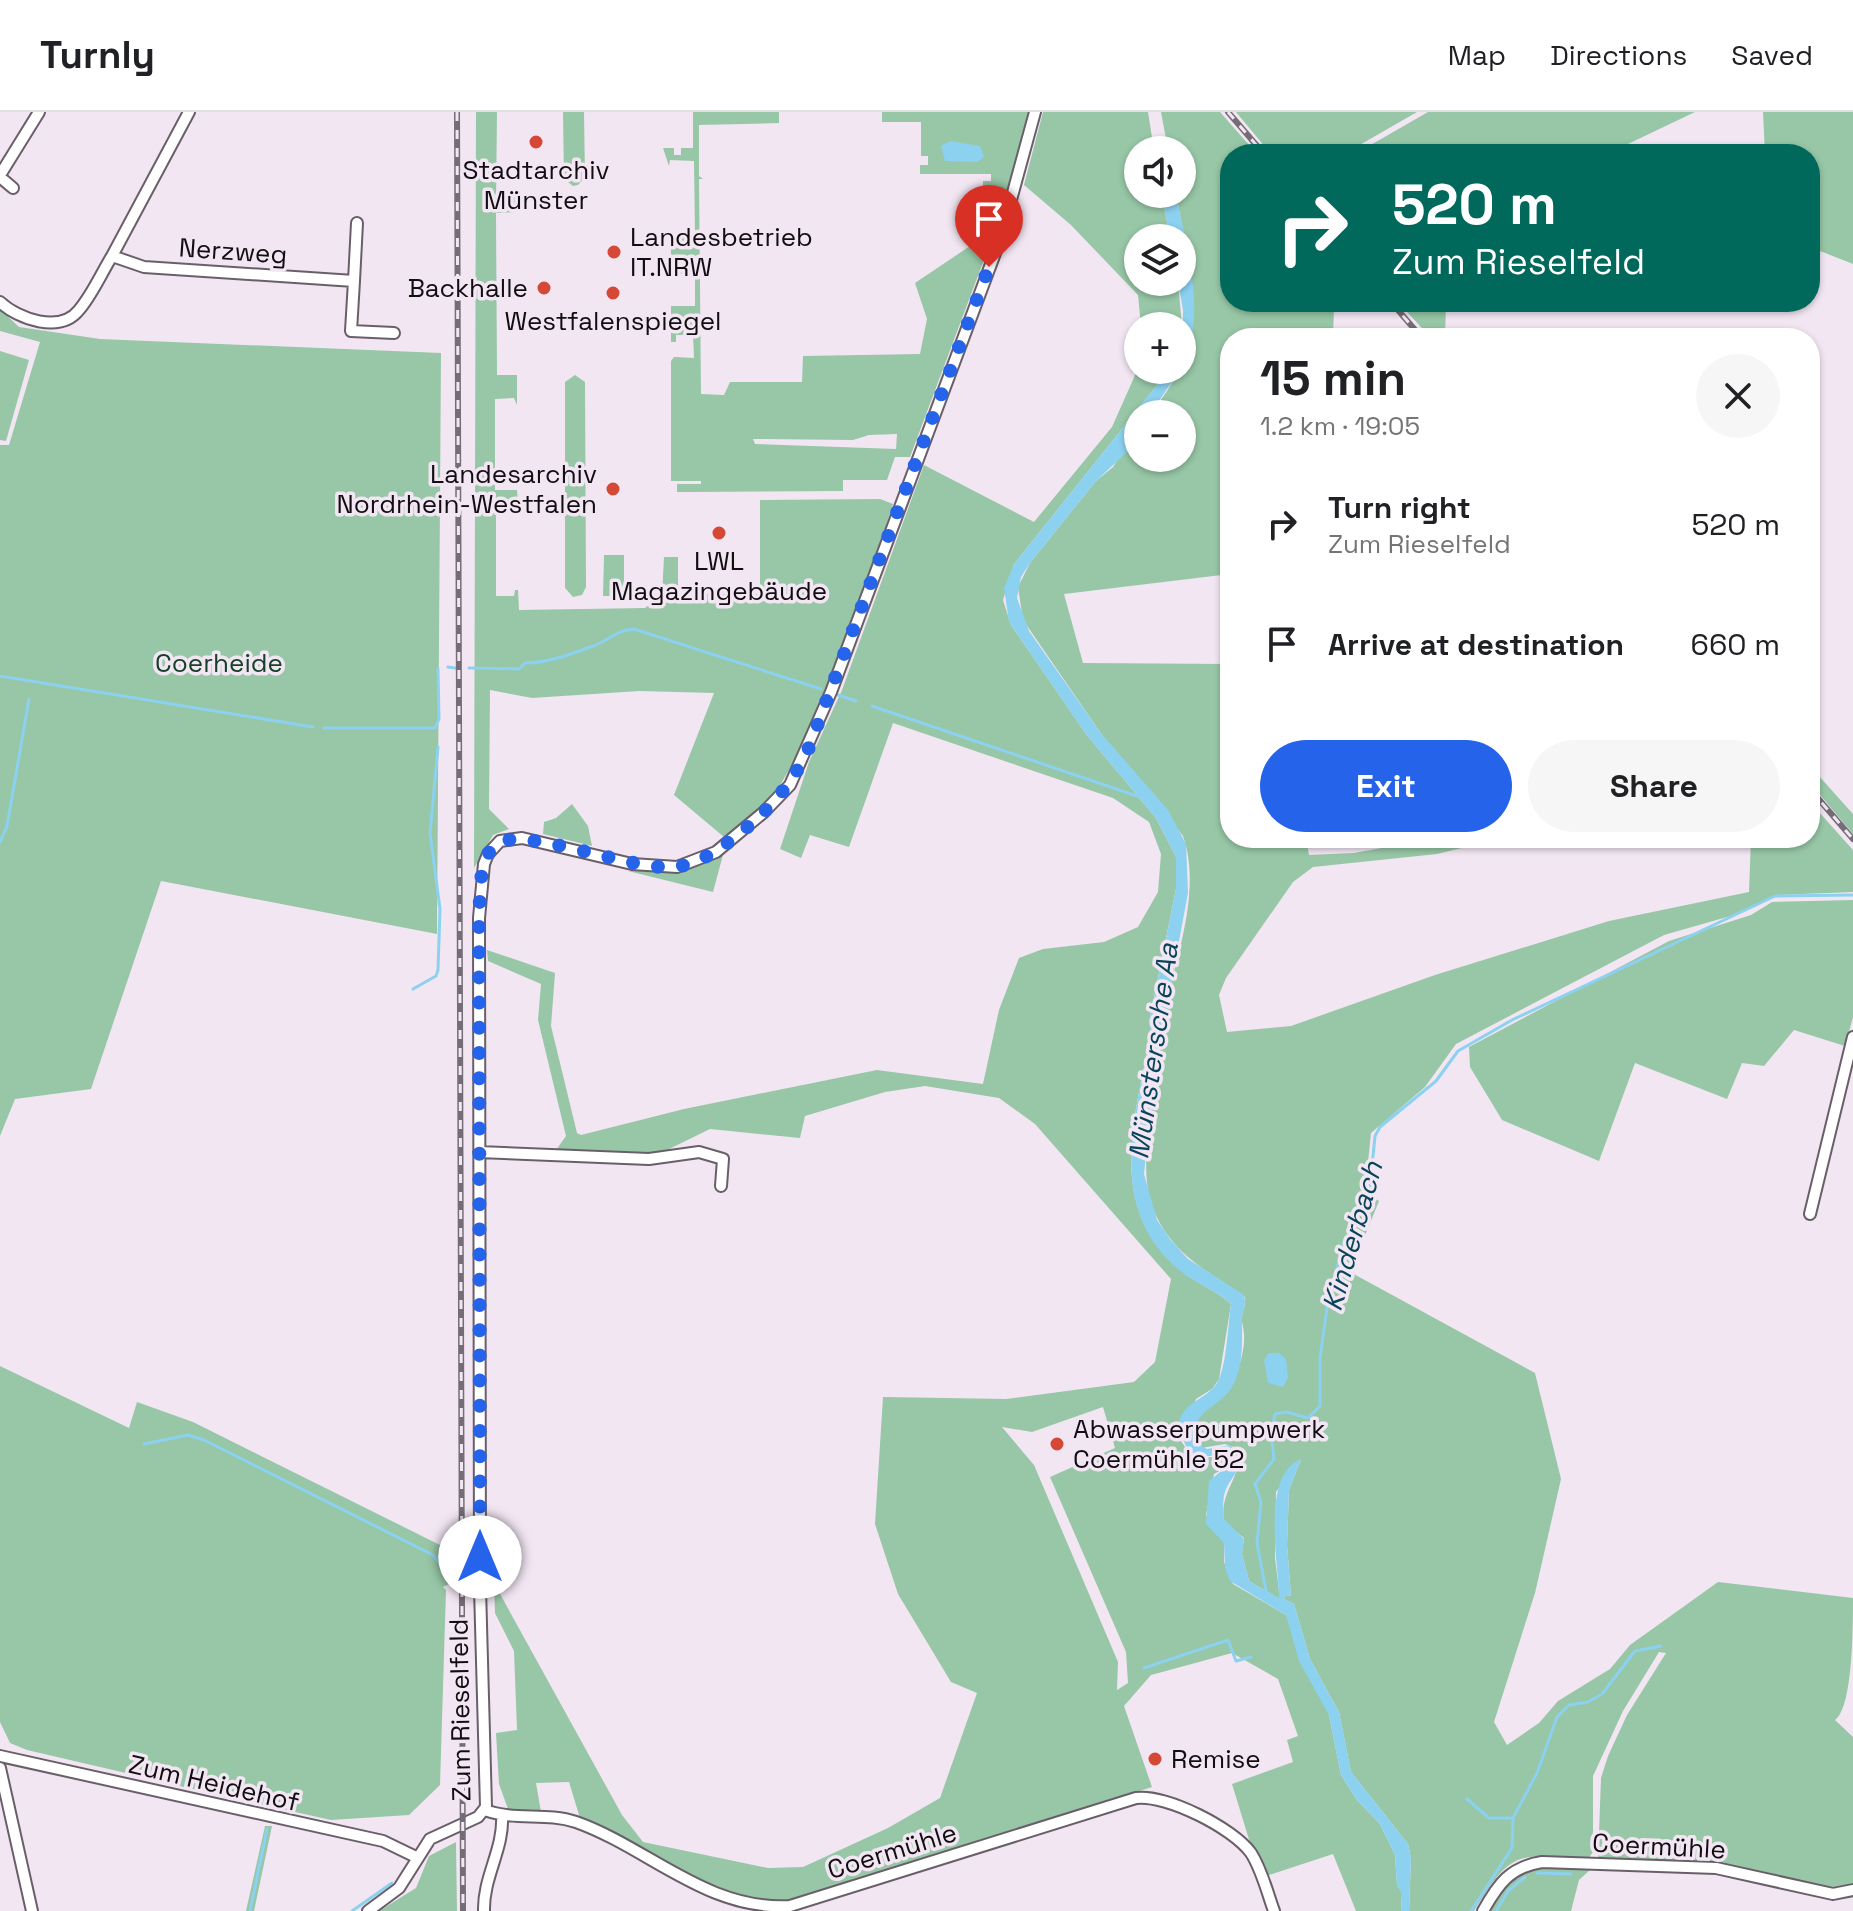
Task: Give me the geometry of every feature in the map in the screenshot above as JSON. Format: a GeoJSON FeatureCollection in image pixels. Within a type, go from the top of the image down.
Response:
{"type":"FeatureCollection","features":[{"type":"Feature","properties":{"kind":"street"},"geometry":{"type":"LineString","coordinates":[[13,188],[0,176],[39,112]]}},
{"type":"Feature","properties":{"kind":"street"},"geometry":{"type":"LineString","coordinates":[[0,302],[9,311],[29,320],[66,320],[78,312],[112,256],[189,112]]}},
{"type":"Feature","properties":{"kind":"street","name":"Zum Rieselfeld"},"geometry":{"type":"LineString","coordinates":[[416,1857],[437,1833],[478,1817],[485,1810],[479,918],[488,854],[500,841],[522,838],[632,864],[677,867],[716,852],[764,812],[790,785],[803,762],[831,692],[1000,240],[1035,112]]}},
{"type":"Feature","properties":{"kind":"street"},"geometry":{"type":"LineString","coordinates":[[357,223],[351,331],[394,333]]}},
{"type":"Feature","properties":{"kind":"street","name":"Nerzweg"},"geometry":{"type":"LineString","coordinates":[[112,256],[144,267],[354,281]]}},
{"type":"Feature","properties":{"kind":"street"},"geometry":{"type":"LineString","coordinates":[[1810,1214],[1853,1037]]}},
{"type":"Feature","properties":{"kind":"street"},"geometry":{"type":"LineString","coordinates":[[479,1152],[649,1159],[699,1152],[723,1159],[721,1186]]}},
{"type":"Feature","properties":{"kind":"street","name":"Zum Heidehof"},"geometry":{"type":"LineString","coordinates":[[0,1756],[383,1841],[416,1857]]}},
{"type":"Feature","properties":{"kind":"street"},"geometry":{"type":"LineString","coordinates":[[0,1768],[32,1911]]}},
{"type":"Feature","properties":{"kind":"street","name":"Coermühle"},"geometry":{"type":"LineString","coordinates":[[485,1810],[502,1816],[540,1816],[573,1821],[718,1898],[758,1910],[790,1906],[1136,1798],[1154,1797],[1204,1819],[1249,1851],[1274,1911]]}},
{"type":"Feature","properties":{"kind":"street"},"geometry":{"type":"LineString","coordinates":[[484,1911],[487,1876],[503,1834],[502,1816]]}},
{"type":"Feature","properties":{"kind":"street"},"geometry":{"type":"LineString","coordinates":[[368,1911],[399,1888],[416,1857]]}},
{"type":"Feature","properties":{"kind":"street","name":"Coermühle"},"geometry":{"type":"LineString","coordinates":[[1483,1911],[1507,1875],[1522,1865],[1542,1862],[1716,1868],[1765,1876],[1833,1894],[1853,1890]]}},
{"type":"Feature","properties":{"kind":"green space"},"geometry":{"type":"Polygon","coordinates":[[[476,112],[497,112],[496,206],[512,206],[513,196],[516,196],[516,212],[496,213],[497,375],[517,375],[517,405],[514,398],[495,399],[495,490],[517,490],[518,504],[496,504],[496,596],[514,596],[515,590],[518,590],[519,610],[645,608],[662,596],[664,557],[678,557],[678,594],[760,594],[760,500],[880,499],[893,504],[869,579],[808,737],[775,794],[724,837],[674,795],[714,693],[639,691],[532,698],[490,690],[489,809],[509,829],[493,835],[474,868],[476,112]]]}},
{"type":"Feature","properties":{"kind":"green space"},"geometry":{"type":"Polygon","coordinates":[[[563,112],[584,112],[585,177],[573,186],[564,179],[563,112]]]}},
{"type":"Feature","properties":{"kind":"green space"},"geometry":{"type":"Polygon","coordinates":[[[693,112],[779,112],[779,123],[699,125],[699,176],[703,179],[699,179],[701,394],[724,395],[730,382],[802,382],[803,356],[920,354],[927,319],[915,283],[970,246],[980,245],[988,249],[910,457],[895,457],[887,480],[843,480],[843,491],[677,492],[677,484],[701,484],[701,481],[671,481],[671,361],[674,357],[694,358],[693,335],[676,335],[676,342],[671,342],[671,306],[695,306],[695,274],[671,274],[671,234],[695,234],[694,161],[670,160],[669,166],[663,148],[674,148],[674,155],[681,155],[681,148],[693,148],[693,112]],[[897,434],[869,435],[853,440],[753,439],[755,444],[896,449],[897,434]]]}},
{"type":"Feature","properties":{"kind":"green space"},"geometry":{"type":"Polygon","coordinates":[[[882,112],[1029,112],[1006,202],[995,232],[983,232],[984,221],[991,220],[991,196],[983,196],[983,181],[991,181],[991,174],[920,174],[920,165],[928,165],[928,156],[921,156],[921,122],[882,122],[882,112]]]}},
{"type":"Feature","properties":{"kind":"green space"},"geometry":{"type":"Polygon","coordinates":[[[1043,112],[1148,112],[1152,136],[1124,136],[1124,208],[1165,208],[1167,224],[1124,224],[1124,280],[1071,225],[1024,185],[1043,112]]]}},
{"type":"Feature","properties":{"kind":"green space"},"geometry":{"type":"Polygon","coordinates":[[[1161,112],[1220,112],[1248,144],[1220,144],[1220,312],[1334,312],[1333,328],[1220,328],[1220,575],[1064,594],[1083,663],[1220,664],[1220,848],[1308,848],[1309,855],[1382,848],[1461,848],[1437,854],[1313,867],[1293,882],[1226,978],[1219,995],[1227,1032],[1291,1026],[1435,975],[1609,921],[1749,892],[1751,848],[1820,848],[1820,813],[1853,850],[1853,892],[1775,895],[1741,913],[1664,935],[1456,1044],[1425,1087],[1371,1133],[1365,1192],[1379,1201],[1350,1272],[1535,1373],[1561,1479],[1535,1593],[1494,1722],[1507,1745],[1539,1723],[1558,1701],[1610,1669],[1630,1645],[1718,1582],[1853,1598],[1849,1684],[1841,1713],[1835,1720],[1853,1737],[1853,1883],[1833,1889],[1716,1863],[1598,1860],[1601,1778],[1627,1715],[1666,1653],[1659,1652],[1623,1711],[1593,1776],[1593,1852],[1588,1859],[1546,1856],[1519,1860],[1498,1876],[1474,1911],[1409,1911],[1411,1858],[1408,1844],[1351,1772],[1339,1712],[1310,1659],[1294,1604],[1284,1599],[1285,1595],[1291,1596],[1287,1545],[1289,1490],[1301,1459],[1276,1492],[1275,1558],[1280,1599],[1249,1581],[1242,1554],[1244,1538],[1225,1523],[1225,1501],[1238,1465],[1238,1456],[1234,1447],[1225,1444],[1201,1448],[1194,1439],[1193,1430],[1204,1412],[1235,1378],[1244,1345],[1242,1318],[1245,1297],[1178,1248],[1152,1206],[1146,1174],[1161,1034],[1187,914],[1188,855],[1183,836],[1100,732],[1023,620],[1018,587],[1030,563],[1124,450],[1124,472],[1196,472],[1196,400],[1160,400],[1171,384],[1196,384],[1196,312],[1193,312],[1192,296],[1196,296],[1196,224],[1182,224],[1179,208],[1196,208],[1196,136],[1165,136],[1161,112]]]}},
{"type":"Feature","properties":{"kind":"green space"},"geometry":{"type":"Polygon","coordinates":[[[1236,112],[1417,112],[1361,144],[1263,144],[1236,112]]]}},
{"type":"Feature","properties":{"kind":"green space"},"geometry":{"type":"Polygon","coordinates":[[[1428,112],[1695,112],[1628,144],[1372,144],[1428,112]]]}},
{"type":"Feature","properties":{"kind":"green space"},"geometry":{"type":"Polygon","coordinates":[[[1763,112],[1853,112],[1853,264],[1820,251],[1820,144],[1765,144],[1763,112]]]}},
{"type":"Feature","properties":{"kind":"green space"},"geometry":{"type":"Polygon","coordinates":[[[1138,296],[1179,296],[1181,312],[1140,312],[1138,296]]]}},
{"type":"Feature","properties":{"kind":"green space","name":"Coerheide"},"geometry":{"type":"Polygon","coordinates":[[[0,309],[19,327],[100,339],[441,353],[437,934],[161,881],[91,1089],[15,1099],[0,1136],[0,445],[9,445],[40,342],[0,331],[0,309]]]}},
{"type":"Feature","properties":{"kind":"green space"},"geometry":{"type":"Polygon","coordinates":[[[1407,312],[1446,312],[1445,328],[1422,328],[1407,312]]]}},
{"type":"Feature","properties":{"kind":"green space"},"geometry":{"type":"Polygon","coordinates":[[[0,351],[29,360],[6,441],[0,440],[0,351]]]}},
{"type":"Feature","properties":{"kind":"green space"},"geometry":{"type":"Polygon","coordinates":[[[575,375],[585,382],[586,587],[582,595],[573,597],[565,588],[565,382],[575,375]]]}},
{"type":"Feature","properties":{"kind":"green space"},"geometry":{"type":"Polygon","coordinates":[[[1131,384],[1158,384],[1145,400],[1124,400],[1131,384]]]}},
{"type":"Feature","properties":{"kind":"green space"},"geometry":{"type":"Polygon","coordinates":[[[1124,400],[1124,426],[1014,564],[1003,600],[1011,625],[1086,734],[1156,818],[1176,857],[1176,889],[1149,1022],[1151,1032],[1133,1126],[1133,1188],[1141,1216],[1156,1244],[1179,1269],[1231,1304],[1219,1379],[1212,1389],[1196,1399],[1181,1441],[1190,1454],[1203,1458],[1220,1456],[1227,1460],[1225,1468],[1214,1474],[1206,1515],[1224,1543],[1224,1562],[1233,1584],[1286,1615],[1329,1715],[1341,1775],[1357,1800],[1380,1824],[1395,1855],[1397,1885],[1402,1893],[1401,1911],[1356,1911],[1333,1854],[1266,1876],[1251,1846],[1232,1784],[1293,1762],[1287,1740],[1298,1736],[1278,1679],[1232,1653],[1151,1675],[1124,1706],[1152,1787],[786,1905],[754,1907],[697,1885],[580,1818],[569,1782],[536,1783],[541,1812],[518,1813],[508,1809],[499,1784],[496,1733],[517,1730],[514,1651],[495,1613],[494,1583],[622,1815],[643,1842],[768,1868],[803,1867],[888,1828],[940,1798],[977,1693],[951,1682],[898,1594],[875,1524],[883,1397],[1006,1399],[1134,1382],[1155,1362],[1171,1279],[1035,1124],[999,1098],[925,1086],[885,1092],[805,1116],[800,1138],[710,1129],[659,1154],[556,1150],[566,1136],[538,1020],[541,984],[488,961],[487,950],[555,973],[551,1026],[577,1133],[581,1135],[684,1109],[877,1070],[983,1084],[999,1010],[1019,958],[1043,949],[1104,942],[1138,927],[1158,892],[1161,854],[1149,822],[1113,798],[893,723],[849,847],[810,835],[801,858],[780,849],[809,762],[842,690],[924,465],[1034,522],[1112,427],[1124,400]],[[1103,1407],[1032,1432],[1002,1427],[1034,1465],[1118,1662],[1117,1690],[1128,1683],[1126,1652],[1050,1477],[1115,1448],[1103,1407]]]}},
{"type":"Feature","properties":{"kind":"green space"},"geometry":{"type":"Polygon","coordinates":[[[604,555],[624,555],[624,596],[603,596],[604,555]]]}},
{"type":"Feature","properties":{"kind":"green space"},"geometry":{"type":"Polygon","coordinates":[[[1820,777],[1853,814],[1853,834],[1820,795],[1820,777]]]}},
{"type":"Feature","properties":{"kind":"green space"},"geometry":{"type":"Polygon","coordinates":[[[572,804],[588,826],[592,846],[543,834],[544,822],[556,818],[572,804]]]}},
{"type":"Feature","properties":{"kind":"green space"},"geometry":{"type":"Polygon","coordinates":[[[723,855],[713,892],[628,871],[687,870],[723,855]]]}},
{"type":"Feature","properties":{"kind":"green space"},"geometry":{"type":"Polygon","coordinates":[[[1853,900],[1853,1017],[1845,1046],[1794,1030],[1764,1066],[1742,1063],[1727,1099],[1635,1063],[1599,1161],[1502,1120],[1470,1067],[1469,1047],[1669,941],[1751,915],[1772,902],[1853,900]]]}},
{"type":"Feature","properties":{"kind":"green space"},"geometry":{"type":"Polygon","coordinates":[[[0,1366],[129,1428],[137,1402],[193,1422],[448,1549],[449,1584],[443,1587],[446,1590],[440,1785],[409,1815],[331,1820],[153,1780],[154,1773],[145,1772],[143,1777],[27,1750],[10,1743],[0,1722],[0,1366]]]}},
{"type":"Feature","properties":{"kind":"green space"},"geometry":{"type":"Polygon","coordinates":[[[265,1826],[272,1826],[254,1911],[246,1911],[265,1826]]]}},
{"type":"Feature","properties":{"kind":"green space"},"geometry":{"type":"Polygon","coordinates":[[[456,1842],[457,1911],[379,1911],[416,1888],[429,1856],[456,1842]]]}},
{"type":"Feature","properties":{"kind":"green space"},"geometry":{"type":"Polygon","coordinates":[[[1544,1868],[1591,1869],[1579,1880],[1571,1911],[1489,1911],[1511,1882],[1544,1868]]]}},
{"type":"Feature","properties":{"kind":"water"},"geometry":{"type":"Polygon","coordinates":[[[950,141],[980,146],[984,156],[978,162],[945,161],[941,146],[950,141]]]}},
{"type":"Feature","properties":{"kind":"water"},"geometry":{"type":"Polygon","coordinates":[[[1165,208],[1179,208],[1182,224],[1167,224],[1165,208]]]}},
{"type":"Feature","properties":{"kind":"water"},"geometry":{"type":"Polygon","coordinates":[[[1180,296],[1193,296],[1194,312],[1183,310],[1180,296]]]}},
{"type":"Feature","properties":{"kind":"water"},"geometry":{"type":"Polygon","coordinates":[[[1158,384],[1170,384],[1160,400],[1145,400],[1158,384]]]}},
{"type":"Feature","properties":{"kind":"water","name":"Münstersche Aa"},"geometry":{"type":"Polygon","coordinates":[[[1124,426],[1124,455],[1096,481],[1030,563],[1021,577],[1017,598],[1029,631],[1100,732],[1168,810],[1186,844],[1188,893],[1155,1070],[1144,1174],[1157,1220],[1170,1239],[1188,1259],[1244,1295],[1245,1302],[1239,1371],[1227,1394],[1197,1422],[1195,1441],[1207,1449],[1230,1445],[1238,1455],[1238,1469],[1225,1493],[1224,1519],[1244,1539],[1242,1554],[1249,1581],[1279,1598],[1276,1501],[1288,1468],[1301,1459],[1289,1490],[1287,1545],[1291,1596],[1285,1595],[1284,1599],[1294,1604],[1310,1659],[1339,1712],[1351,1772],[1408,1844],[1411,1858],[1409,1911],[1401,1911],[1402,1894],[1397,1885],[1395,1855],[1380,1824],[1357,1800],[1341,1775],[1329,1715],[1299,1661],[1286,1615],[1230,1581],[1225,1568],[1224,1543],[1206,1524],[1209,1481],[1225,1468],[1227,1460],[1218,1456],[1190,1454],[1178,1430],[1183,1412],[1209,1392],[1219,1379],[1226,1353],[1231,1304],[1179,1270],[1156,1245],[1141,1217],[1133,1188],[1133,1126],[1151,1032],[1149,1023],[1176,889],[1176,857],[1156,818],[1086,734],[1009,622],[1004,588],[1014,564],[1124,426]]]}},
{"type":"Feature","properties":{"kind":"water"},"geometry":{"type":"Polygon","coordinates":[[[1269,1353],[1279,1353],[1286,1359],[1288,1378],[1283,1387],[1268,1383],[1264,1360],[1269,1353]]]}},
{"type":"Feature","properties":{"kind":"waterway"},"geometry":{"type":"LineString","coordinates":[[469,668],[519,669],[525,663],[568,655],[634,629],[821,689]]}},
{"type":"Feature","properties":{"kind":"waterway"},"geometry":{"type":"LineString","coordinates":[[448,667],[455,668]]}},
{"type":"Feature","properties":{"kind":"waterway"},"geometry":{"type":"LineString","coordinates":[[324,728],[435,728],[439,719],[438,669]]}},
{"type":"Feature","properties":{"kind":"waterway"},"geometry":{"type":"LineString","coordinates":[[0,676],[313,727]]}},
{"type":"Feature","properties":{"kind":"waterway"},"geometry":{"type":"LineString","coordinates":[[838,695],[856,701]]}},
{"type":"Feature","properties":{"kind":"waterway"},"geometry":{"type":"LineString","coordinates":[[0,842],[7,826],[29,699]]}},
{"type":"Feature","properties":{"kind":"waterway"},"geometry":{"type":"LineString","coordinates":[[872,706],[1140,797]]}},
{"type":"Feature","properties":{"kind":"waterway"},"geometry":{"type":"LineString","coordinates":[[413,989],[436,976],[438,970],[440,909],[430,833],[438,747]]}},
{"type":"Feature","properties":{"kind":"waterway","name":"Kinderbach"},"geometry":{"type":"LineString","coordinates":[[1266,1591],[1257,1543],[1261,1502],[1255,1484],[1274,1459],[1271,1434],[1275,1414],[1286,1412],[1308,1418],[1320,1406],[1320,1358],[1328,1301],[1344,1243],[1369,1196],[1375,1136],[1380,1127],[1436,1081],[1458,1051],[1512,1020],[1775,896],[1853,895]]}},
{"type":"Feature","properties":{"kind":"waterway"},"geometry":{"type":"LineString","coordinates":[[144,1444],[188,1435],[204,1440],[433,1555],[447,1572]]}},
{"type":"Feature","properties":{"kind":"waterway"},"geometry":{"type":"LineString","coordinates":[[1144,1668],[1228,1640],[1236,1661],[1251,1657]]}},
{"type":"Feature","properties":{"kind":"waterway"},"geometry":{"type":"LineString","coordinates":[[1471,1911],[1512,1848],[1513,1818],[1537,1773],[1557,1717],[1569,1705],[1588,1702],[1602,1694],[1635,1651],[1661,1646]]}},
{"type":"Feature","properties":{"kind":"waterway"},"geometry":{"type":"LineString","coordinates":[[1467,1799],[1489,1818],[1512,1818]]}},
{"type":"Feature","properties":{"kind":"waterway"},"geometry":{"type":"LineString","coordinates":[[250,1911],[267,1829]]}},
{"type":"Feature","properties":{"kind":"waterway"},"geometry":{"type":"LineString","coordinates":[[1537,1873],[1571,1874]]}},
{"type":"Feature","properties":{"kind":"waterway"},"geometry":{"type":"LineString","coordinates":[[1496,1911],[1508,1891],[1525,1877]]}},
{"type":"Feature","properties":{"kind":"waterway"},"geometry":{"type":"LineString","coordinates":[[352,1911],[392,1883]]}},
{"type":"Feature","properties":{"kind":"railway"},"geometry":{"type":"LineString","coordinates":[[457,112],[463,1911]]}},
{"type":"Feature","properties":{"kind":"railway"},"geometry":{"type":"LineString","coordinates":[[1228,112],[1255,144]]}},
{"type":"Feature","properties":{"kind":"railway"},"geometry":{"type":"LineString","coordinates":[[1400,312],[1413,328]]}},
{"type":"Feature","properties":{"kind":"railway"},"geometry":{"type":"LineString","coordinates":[[1820,801],[1853,839]]}},
{"type":"Feature","properties":{"kind":"place","name":"Stadtarchiv Münster"},"geometry":{"type":"Point","coordinates":[536,142]}},
{"type":"Feature","properties":{"kind":"place","name":"Landesbetrieb IT.NRW"},"geometry":{"type":"Point","coordinates":[614,252]}},
{"type":"Feature","properties":{"kind":"place","name":"Backhalle"},"geometry":{"type":"Point","coordinates":[544,288]}},
{"type":"Feature","properties":{"kind":"place","name":"Westfalenspiegel"},"geometry":{"type":"Point","coordinates":[613,293]}},
{"type":"Feature","properties":{"kind":"place","name":"Landesarchiv Nordrhein-Westfalen"},"geometry":{"type":"Point","coordinates":[613,489]}},
{"type":"Feature","properties":{"kind":"place","name":"LWL Magazingebäude"},"geometry":{"type":"Point","coordinates":[719,533]}},
{"type":"Feature","properties":{"kind":"place","name":"Abwasserpumpwerk Coermühle 52"},"geometry":{"type":"Point","coordinates":[1057,1444]}},
{"type":"Feature","properties":{"kind":"place","name":"Remise"},"geometry":{"type":"Point","coordinates":[1155,1759]}},
{"type":"Feature","properties":{"kind":"route"},"geometry":{"type":"LineString","coordinates":[[480,1557],[479,918],[484,864],[488,854],[500,841],[522,838],[632,864],[677,867],[716,852],[764,812],[790,785],[810,745],[989,267]]}}]}
